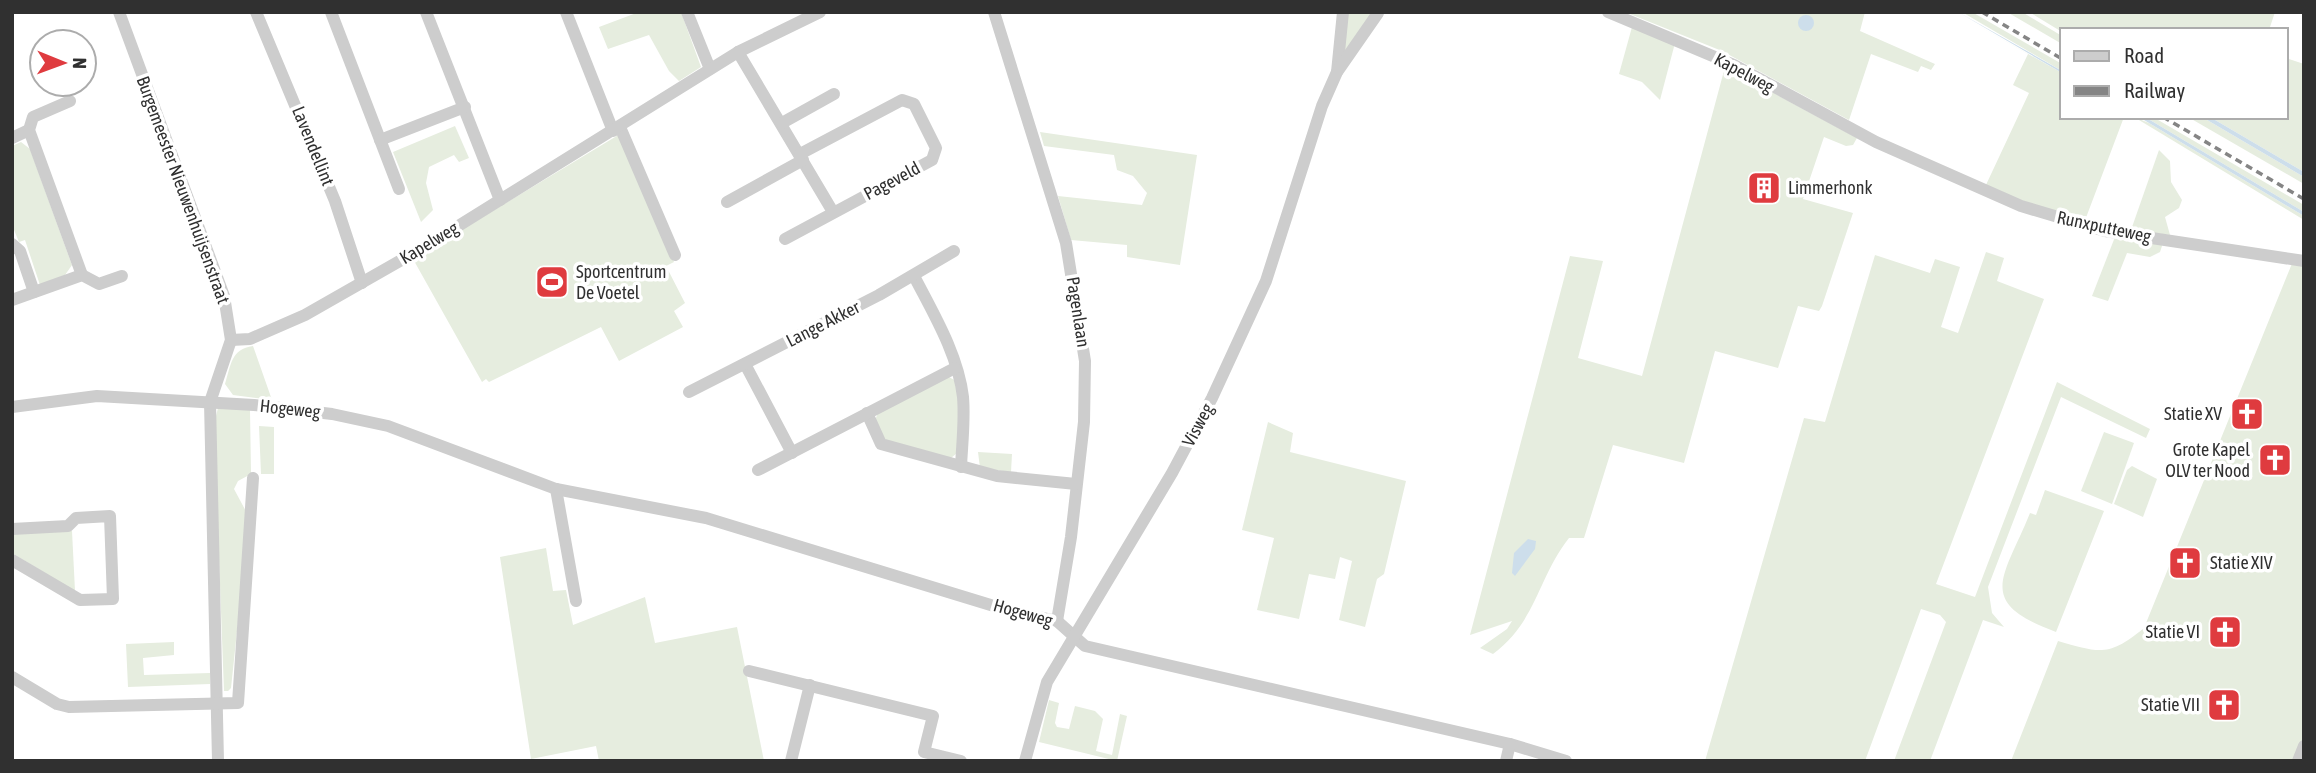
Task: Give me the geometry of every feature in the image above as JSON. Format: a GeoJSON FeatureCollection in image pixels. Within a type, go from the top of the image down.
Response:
{"type":"FeatureCollection","features":[{"type":"Feature","properties":{"kind":"street","name":"Burgemeester Nieuwenhuijsenstraat"},"geometry":{"type":"LineString","coordinates":[[119,12],[224,296],[231,340],[210,402],[218,761]]}},
{"type":"Feature","properties":{"kind":"street","name":"Lavendellint"},"geometry":{"type":"LineString","coordinates":[[256,12],[335,201],[362,283]]}},
{"type":"Feature","properties":{"kind":"street"},"geometry":{"type":"LineString","coordinates":[[331,12],[398,189]]}},
{"type":"Feature","properties":{"kind":"street"},"geometry":{"type":"LineString","coordinates":[[426,12],[500,200]]}},
{"type":"Feature","properties":{"kind":"street"},"geometry":{"type":"LineString","coordinates":[[566,12],[616,129],[675,255]]}},
{"type":"Feature","properties":{"kind":"street"},"geometry":{"type":"LineString","coordinates":[[687,12],[710,69]]}},
{"type":"Feature","properties":{"kind":"street","name":"Kapelweg"},"geometry":{"type":"LineString","coordinates":[[231,340],[250,339],[267,332],[362,283],[738,52],[818,12]]}},
{"type":"Feature","properties":{"kind":"street","name":"Pagenlaan"},"geometry":{"type":"LineString","coordinates":[[994,12],[1066,243],[1079,309],[1085,361],[1084,422],[1057,621]]}},
{"type":"Feature","properties":{"kind":"street","name":"Visweg"},"geometry":{"type":"LineString","coordinates":[[1337,72],[1343,12]]}},
{"type":"Feature","properties":{"kind":"street","name":"Kapelweg"},"geometry":{"type":"LineString","coordinates":[[1608,12],[1734,65],[1875,142]]}},
{"type":"Feature","properties":{"kind":"street","name":"Visweg"},"geometry":{"type":"LineString","coordinates":[[1026,761],[1043,689],[1172,473],[1256,305],[1300,167],[1337,72],[1378,13]]}},
{"type":"Feature","properties":{"kind":"street"},"geometry":{"type":"LineString","coordinates":[[738,52],[833,212]]}},
{"type":"Feature","properties":{"kind":"street"},"geometry":{"type":"LineString","coordinates":[[782,123],[834,94]]}},
{"type":"Feature","properties":{"kind":"street","name":"Pageveld"},"geometry":{"type":"LineString","coordinates":[[727,202],[902,100],[914,104],[936,148],[932,160],[785,239]]}},
{"type":"Feature","properties":{"kind":"street"},"geometry":{"type":"LineString","coordinates":[[70,101],[33,117],[29,130],[82,275],[100,284],[122,276]]}},
{"type":"Feature","properties":{"kind":"street"},"geometry":{"type":"LineString","coordinates":[[380,140],[465,107]]}},
{"type":"Feature","properties":{"kind":"street"},"geometry":{"type":"LineString","coordinates":[[12,138],[29,130]]}},
{"type":"Feature","properties":{"kind":"street","name":"Runxputteweg"},"geometry":{"type":"LineString","coordinates":[[1875,142],[1994,195],[2089,228],[2304,261]]}},
{"type":"Feature","properties":{"kind":"street"},"geometry":{"type":"LineString","coordinates":[[12,244],[20,251],[34,292]]}},
{"type":"Feature","properties":{"kind":"street","name":"Lange Akker"},"geometry":{"type":"LineString","coordinates":[[689,392],[914,276],[954,251]]}},
{"type":"Feature","properties":{"kind":"street"},"geometry":{"type":"LineString","coordinates":[[12,300],[82,275]]}},
{"type":"Feature","properties":{"kind":"street"},"geometry":{"type":"LineString","coordinates":[[914,276],[937,321],[962,395],[961,467]]}},
{"type":"Feature","properties":{"kind":"street"},"geometry":{"type":"LineString","coordinates":[[745,364],[792,453]]}},
{"type":"Feature","properties":{"kind":"street"},"geometry":{"type":"LineString","coordinates":[[758,470],[955,368]]}},
{"type":"Feature","properties":{"kind":"street","name":"Hogeweg"},"geometry":{"type":"LineString","coordinates":[[12,407],[97,396],[210,402],[332,414],[375,423],[556,489],[706,518],[1007,610],[1057,621],[1084,646],[1510,744],[1566,761]]}},
{"type":"Feature","properties":{"kind":"street"},"geometry":{"type":"LineString","coordinates":[[867,414],[881,444],[997,476],[1076,484]]}},
{"type":"Feature","properties":{"kind":"street"},"geometry":{"type":"LineString","coordinates":[[12,677],[57,704],[69,707],[238,703],[253,478]]}},
{"type":"Feature","properties":{"kind":"street"},"geometry":{"type":"LineString","coordinates":[[556,489],[576,601]]}},
{"type":"Feature","properties":{"kind":"street"},"geometry":{"type":"LineString","coordinates":[[12,529],[68,526],[76,518],[110,516],[113,599],[80,600],[12,560]]}},
{"type":"Feature","properties":{"kind":"street"},"geometry":{"type":"LineString","coordinates":[[749,671],[933,716],[924,752],[961,761]]}},
{"type":"Feature","properties":{"kind":"street"},"geometry":{"type":"LineString","coordinates":[[792,761],[810,685]]}},
{"type":"Feature","properties":{"kind":"street"},"geometry":{"type":"LineString","coordinates":[[1506,761],[1510,744]]}},
{"type":"Feature","properties":{"kind":"street"},"geometry":{"type":"LineString","coordinates":[[2298,761],[2304,746]]}},
{"type":"Feature","properties":{"kind":"shaded area"},"geometry":{"type":"Polygon","coordinates":[[[639,12],[681,12],[701,67],[679,81],[669,71],[649,35],[608,49],[599,27],[639,12]]]}},
{"type":"Feature","properties":{"kind":"shaded area"},"geometry":{"type":"Polygon","coordinates":[[[1347,12],[1373,12],[1342,59],[1347,12]]]}},
{"type":"Feature","properties":{"kind":"shaded area"},"geometry":{"type":"Polygon","coordinates":[[[1625,12],[1865,12],[1860,31],[1935,64],[1931,70],[1921,66],[1918,72],[1871,54],[1849,120],[1722,51],[1625,12]]]}},
{"type":"Feature","properties":{"kind":"shaded area"},"geometry":{"type":"Polygon","coordinates":[[[1954,12],[2060,72],[2060,119],[2123,119],[2084,223],[1985,187],[2029,93],[2013,85],[2028,54],[1954,12]]]}},
{"type":"Feature","properties":{"kind":"shaded area"},"geometry":{"type":"Polygon","coordinates":[[[1962,12],[1972,12],[2060,63],[2060,70],[1962,12]]]}},
{"type":"Feature","properties":{"kind":"shaded area"},"geometry":{"type":"Polygon","coordinates":[[[2007,12],[2022,12],[2060,35],[2060,43],[2007,12]]]}},
{"type":"Feature","properties":{"kind":"shaded area"},"geometry":{"type":"Polygon","coordinates":[[[2029,12],[2275,12],[2270,28],[2060,28],[2060,31],[2029,12]]]}},
{"type":"Feature","properties":{"kind":"shaded area"},"geometry":{"type":"Polygon","coordinates":[[[1632,27],[1675,43],[1660,100],[1642,82],[1619,74],[1632,27]]]}},
{"type":"Feature","properties":{"kind":"shaded area"},"geometry":{"type":"Polygon","coordinates":[[[2288,59],[2304,64],[2304,172],[2213,119],[2288,119],[2288,59]]]}},
{"type":"Feature","properties":{"kind":"shaded area"},"geometry":{"type":"Polygon","coordinates":[[[1725,67],[1857,138],[1853,145],[1846,146],[1824,137],[1803,199],[1853,213],[1822,306],[1819,311],[1798,306],[1778,368],[1715,351],[1684,463],[1613,445],[1584,538],[1569,538],[1558,553],[1519,628],[1493,654],[1480,648],[1507,629],[1512,621],[1470,635],[1570,256],[1603,261],[1578,358],[1642,376],[1725,67]]]}},
{"type":"Feature","properties":{"kind":"shaded area"},"geometry":{"type":"Polygon","coordinates":[[[2137,119],[2149,123],[2304,216],[2304,220],[2137,119]]]}},
{"type":"Feature","properties":{"kind":"shaded area"},"geometry":{"type":"Polygon","coordinates":[[[2148,119],[2156,119],[2304,205],[2304,212],[2148,119]]]}},
{"type":"Feature","properties":{"kind":"shaded area"},"geometry":{"type":"Polygon","coordinates":[[[2191,119],[2205,119],[2304,177],[2304,184],[2191,119]]]}},
{"type":"Feature","properties":{"kind":"shaded area"},"geometry":{"type":"Polygon","coordinates":[[[455,126],[469,158],[459,162],[454,155],[429,167],[426,183],[433,210],[421,222],[393,152],[455,126]]]}},
{"type":"Feature","properties":{"kind":"shaded area"},"geometry":{"type":"Polygon","coordinates":[[[1040,132],[1197,155],[1180,265],[1127,257],[1127,245],[1071,240],[1058,196],[1142,205],[1147,193],[1133,176],[1117,170],[1114,155],[1044,146],[1040,132]]]}},
{"type":"Feature","properties":{"kind":"shaded area","name":"Sportcentrum De Voetel"},"geometry":{"type":"Polygon","coordinates":[[[620,134],[674,262],[666,266],[685,303],[674,311],[683,327],[619,361],[601,327],[489,382],[486,379],[482,382],[413,259],[620,134]]]}},
{"type":"Feature","properties":{"kind":"shaded area"},"geometry":{"type":"Polygon","coordinates":[[[21,142],[30,149],[72,265],[65,275],[40,285],[25,240],[19,242],[12,225],[12,146],[21,142]]]}},
{"type":"Feature","properties":{"kind":"shaded area"},"geometry":{"type":"Polygon","coordinates":[[[2159,150],[2170,161],[2171,182],[2182,200],[2179,208],[2165,217],[2170,235],[2131,230],[2159,150]]]}},
{"type":"Feature","properties":{"kind":"shaded area"},"geometry":{"type":"Polygon","coordinates":[[[2115,237],[2163,243],[2160,252],[2150,257],[2127,253],[2108,301],[2092,296],[2115,237]]]}},
{"type":"Feature","properties":{"kind":"shaded area"},"geometry":{"type":"Polygon","coordinates":[[[1986,252],[2004,258],[1997,281],[2044,299],[1936,584],[1975,597],[2057,382],[2150,429],[2146,438],[2061,397],[1988,587],[1992,613],[2004,627],[1983,620],[1930,761],[1894,761],[1946,622],[1940,615],[1921,609],[1865,761],[1705,761],[1804,418],[1825,422],[1875,255],[1930,273],[1935,259],[1960,267],[1941,327],[1958,333],[1986,252]]]}},
{"type":"Feature","properties":{"kind":"shaded area"},"geometry":{"type":"Polygon","coordinates":[[[2293,261],[2304,263],[2304,742],[2296,761],[2011,761],[2058,641],[2104,650],[2122,644],[2144,628],[2293,261]]]}},
{"type":"Feature","properties":{"kind":"shaded area"},"geometry":{"type":"Polygon","coordinates":[[[253,346],[272,400],[233,395],[225,384],[236,354],[253,346]]]}},
{"type":"Feature","properties":{"kind":"shaded area"},"geometry":{"type":"Polygon","coordinates":[[[949,377],[956,381],[960,406],[957,453],[951,458],[885,440],[875,420],[878,413],[949,377]]]}},
{"type":"Feature","properties":{"kind":"shaded area"},"geometry":{"type":"Polygon","coordinates":[[[218,408],[250,410],[251,474],[238,481],[234,489],[249,517],[231,688],[228,691],[224,691],[214,424],[218,408]]]}},
{"type":"Feature","properties":{"kind":"shaded area"},"geometry":{"type":"Polygon","coordinates":[[[1268,422],[1293,433],[1290,452],[1406,481],[1384,574],[1377,579],[1365,627],[1339,620],[1352,561],[1340,557],[1335,579],[1309,574],[1299,619],[1257,610],[1274,538],[1242,530],[1268,422]]]}},
{"type":"Feature","properties":{"kind":"shaded area"},"geometry":{"type":"Polygon","coordinates":[[[259,426],[274,427],[274,474],[261,474],[259,426]]]}},
{"type":"Feature","properties":{"kind":"shaded area"},"geometry":{"type":"Polygon","coordinates":[[[2104,432],[2134,443],[2112,504],[2081,491],[2104,432]]]}},
{"type":"Feature","properties":{"kind":"shaded area"},"geometry":{"type":"Polygon","coordinates":[[[978,452],[1012,454],[1011,472],[980,468],[978,452]]]}},
{"type":"Feature","properties":{"kind":"shaded area"},"geometry":{"type":"Polygon","coordinates":[[[2132,466],[2157,479],[2143,517],[2114,504],[2127,470],[2132,466]]]}},
{"type":"Feature","properties":{"kind":"shaded area"},"geometry":{"type":"Polygon","coordinates":[[[2045,490],[2104,511],[2056,632],[2030,621],[2014,610],[2005,598],[2002,586],[2005,571],[2030,513],[2036,515],[2045,490]]]}},
{"type":"Feature","properties":{"kind":"shaded area"},"geometry":{"type":"Polygon","coordinates":[[[72,531],[75,591],[12,553],[12,533],[72,531]]]}},
{"type":"Feature","properties":{"kind":"shaded area"},"geometry":{"type":"Polygon","coordinates":[[[546,548],[553,591],[566,590],[573,625],[645,597],[655,643],[737,627],[764,761],[599,761],[596,746],[531,759],[500,557],[546,548]]]}},
{"type":"Feature","properties":{"kind":"shaded area"},"geometry":{"type":"Polygon","coordinates":[[[174,642],[174,655],[143,658],[144,675],[210,673],[210,684],[128,687],[126,644],[174,642]]]}},
{"type":"Feature","properties":{"kind":"shaded area"},"geometry":{"type":"Polygon","coordinates":[[[1049,700],[1059,703],[1055,723],[1057,727],[1069,729],[1075,706],[1095,711],[1103,719],[1096,751],[1112,755],[1120,714],[1127,716],[1117,761],[1039,742],[1049,700]]]}},
{"type":"Feature","properties":{"kind":"water"},"geometry":{"type":"Polygon","coordinates":[[[1958,12],[2060,70],[2060,72],[1958,12]]]}},
{"type":"Feature","properties":{"kind":"water"},"geometry":{"type":"Polygon","coordinates":[[[1803,15],[1809,15],[1814,23],[1812,29],[1803,31],[1798,26],[1798,20],[1803,15]]]}},
{"type":"Feature","properties":{"kind":"water"},"geometry":{"type":"Polygon","coordinates":[[[2142,119],[2148,119],[2304,212],[2304,216],[2142,119]]]}},
{"type":"Feature","properties":{"kind":"water"},"geometry":{"type":"Polygon","coordinates":[[[2205,119],[2213,119],[2304,172],[2304,177],[2205,119]]]}},
{"type":"Feature","properties":{"kind":"water"},"geometry":{"type":"Polygon","coordinates":[[[1528,539],[1536,541],[1535,549],[1515,576],[1512,573],[1514,553],[1528,539]]]}},
{"type":"Feature","properties":{"kind":"railway"},"geometry":{"type":"LineString","coordinates":[[1982,12],[2060,58]]}},
{"type":"Feature","properties":{"kind":"railway"},"geometry":{"type":"LineString","coordinates":[[2166,119],[2304,199]]}},
{"type":"Feature","properties":{"kind":"place","name":"Limmerhonk"},"geometry":{"type":"Point","coordinates":[1764,188]}},
{"type":"Feature","properties":{"kind":"place","name":"Sportcentrum De Voetel"},"geometry":{"type":"Point","coordinates":[552,282]}},
{"type":"Feature","properties":{"kind":"place","name":"Statie XV"},"geometry":{"type":"Point","coordinates":[2247,414]}},
{"type":"Feature","properties":{"kind":"place","name":"Grote Kapel OLV ter Nood"},"geometry":{"type":"Point","coordinates":[2275,460]}},
{"type":"Feature","properties":{"kind":"place","name":"Statie XIV"},"geometry":{"type":"Point","coordinates":[2185,563]}},
{"type":"Feature","properties":{"kind":"place","name":"Statie VI"},"geometry":{"type":"Point","coordinates":[2225,632]}},
{"type":"Feature","properties":{"kind":"place","name":"Statie VII"},"geometry":{"type":"Point","coordinates":[2224,705]}}]}
